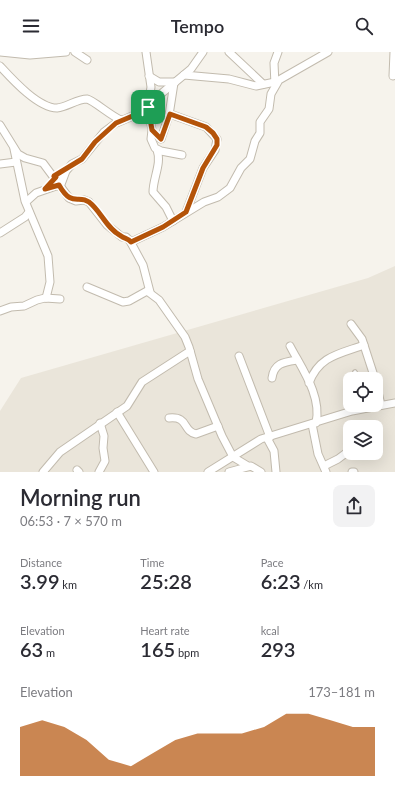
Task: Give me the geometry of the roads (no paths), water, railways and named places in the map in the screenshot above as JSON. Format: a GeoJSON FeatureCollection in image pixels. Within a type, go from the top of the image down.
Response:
{"type":"FeatureCollection","features":[{"type":"Feature","properties":{"kind":"street"},"geometry":{"type":"LineString","coordinates":[[0,52],[30,56],[66,52]]}},
{"type":"Feature","properties":{"kind":"street"},"geometry":{"type":"LineString","coordinates":[[75,52],[87,60]]}},
{"type":"Feature","properties":{"kind":"street"},"geometry":{"type":"LineString","coordinates":[[146,52],[149,76],[149,105],[152,130],[151,139],[159,151],[160,158],[155,176],[154,192],[166,207],[173,221]]}},
{"type":"Feature","properties":{"kind":"street"},"geometry":{"type":"LineString","coordinates":[[45,189],[55,176],[67,170],[82,159],[104,132],[121,120],[142,112],[184,75],[204,52]]}},
{"type":"Feature","properties":{"kind":"street"},"geometry":{"type":"LineString","coordinates":[[229,52],[263,84]]}},
{"type":"Feature","properties":{"kind":"street"},"geometry":{"type":"LineString","coordinates":[[131,242],[173,221],[186,212],[195,209],[204,202],[218,197],[230,188],[241,168],[250,159],[255,141],[260,133],[260,122],[269,109],[271,94],[275,84],[274,63],[278,52]]}},
{"type":"Feature","properties":{"kind":"street"},"geometry":{"type":"LineString","coordinates":[[184,75],[229,79],[256,86],[263,84],[275,84],[282,78],[328,52]]}},
{"type":"Feature","properties":{"kind":"street"},"geometry":{"type":"LineString","coordinates":[[393,76],[394,52]]}},
{"type":"Feature","properties":{"kind":"street"},"geometry":{"type":"LineString","coordinates":[[0,66],[40,103],[57,108],[86,99],[93,102],[108,114],[121,120]]}},
{"type":"Feature","properties":{"kind":"street"},"geometry":{"type":"LineString","coordinates":[[149,76],[159,82],[175,82]]}},
{"type":"Feature","properties":{"kind":"street"},"geometry":{"type":"LineString","coordinates":[[161,139],[170,114],[175,82]]}},
{"type":"Feature","properties":{"kind":"street"},"geometry":{"type":"LineString","coordinates":[[170,114],[206,127],[217,139],[215,150],[203,168],[186,212]]}},
{"type":"Feature","properties":{"kind":"street"},"geometry":{"type":"LineString","coordinates":[[0,125],[18,154],[25,158],[43,163],[55,176],[69,198],[76,201],[84,200],[89,202],[107,225],[131,242],[148,279],[150,292],[173,317],[185,337],[198,380],[230,458],[228,472],[248,466]]}},
{"type":"Feature","properties":{"kind":"street"},"geometry":{"type":"LineString","coordinates":[[152,130],[161,139],[163,146],[159,151]]}},
{"type":"Feature","properties":{"kind":"street"},"geometry":{"type":"LineString","coordinates":[[13,145],[29,212],[48,256],[50,282],[46,298]]}},
{"type":"Feature","properties":{"kind":"street"},"geometry":{"type":"LineString","coordinates":[[159,151],[182,155]]}},
{"type":"Feature","properties":{"kind":"street"},"geometry":{"type":"LineString","coordinates":[[0,164],[16,162]]}},
{"type":"Feature","properties":{"kind":"street"},"geometry":{"type":"LineString","coordinates":[[60,186],[67,170]]}},
{"type":"Feature","properties":{"kind":"street"},"geometry":{"type":"LineString","coordinates":[[26,202],[36,193],[45,189],[60,186]]}},
{"type":"Feature","properties":{"kind":"street"},"geometry":{"type":"LineString","coordinates":[[0,233],[25,217],[29,212]]}},
{"type":"Feature","properties":{"kind":"street"},"geometry":{"type":"LineString","coordinates":[[87,287],[123,302],[129,301],[148,291],[150,292]]}},
{"type":"Feature","properties":{"kind":"street"},"geometry":{"type":"LineString","coordinates":[[0,311],[11,306],[24,306],[46,298],[60,299]]}},
{"type":"Feature","properties":{"kind":"street"},"geometry":{"type":"LineString","coordinates":[[351,324],[359,333],[373,372]]}},
{"type":"Feature","properties":{"kind":"street"},"geometry":{"type":"LineString","coordinates":[[309,383],[320,363],[333,356],[364,345]]}},
{"type":"Feature","properties":{"kind":"street"},"geometry":{"type":"LineString","coordinates":[[290,346],[316,398],[318,411],[314,424],[318,454],[325,469],[343,455]]}},
{"type":"Feature","properties":{"kind":"street"},"geometry":{"type":"LineString","coordinates":[[43,472],[60,452],[100,423],[127,406],[142,382],[190,351]]}},
{"type":"Feature","properties":{"kind":"street"},"geometry":{"type":"LineString","coordinates":[[239,356],[274,451],[276,472]]}},
{"type":"Feature","properties":{"kind":"street"},"geometry":{"type":"LineString","coordinates":[[272,378],[276,366],[280,363],[297,360]]}},
{"type":"Feature","properties":{"kind":"street"},"geometry":{"type":"LineString","coordinates":[[383,405],[395,403]]}},
{"type":"Feature","properties":{"kind":"street"},"geometry":{"type":"LineString","coordinates":[[318,411],[333,417]]}},
{"type":"Feature","properties":{"kind":"street"},"geometry":{"type":"LineString","coordinates":[[117,412],[154,472]]}},
{"type":"Feature","properties":{"kind":"street"},"geometry":{"type":"LineString","coordinates":[[208,472],[262,439],[350,412]]}},
{"type":"Feature","properties":{"kind":"street"},"geometry":{"type":"LineString","coordinates":[[169,418],[179,418],[190,432],[196,434],[218,426]]}},
{"type":"Feature","properties":{"kind":"street"},"geometry":{"type":"LineString","coordinates":[[99,472],[105,461],[103,448],[104,436],[100,423]]}},
{"type":"Feature","properties":{"kind":"street"},"geometry":{"type":"LineString","coordinates":[[230,458],[256,468],[261,472]]}}]}
